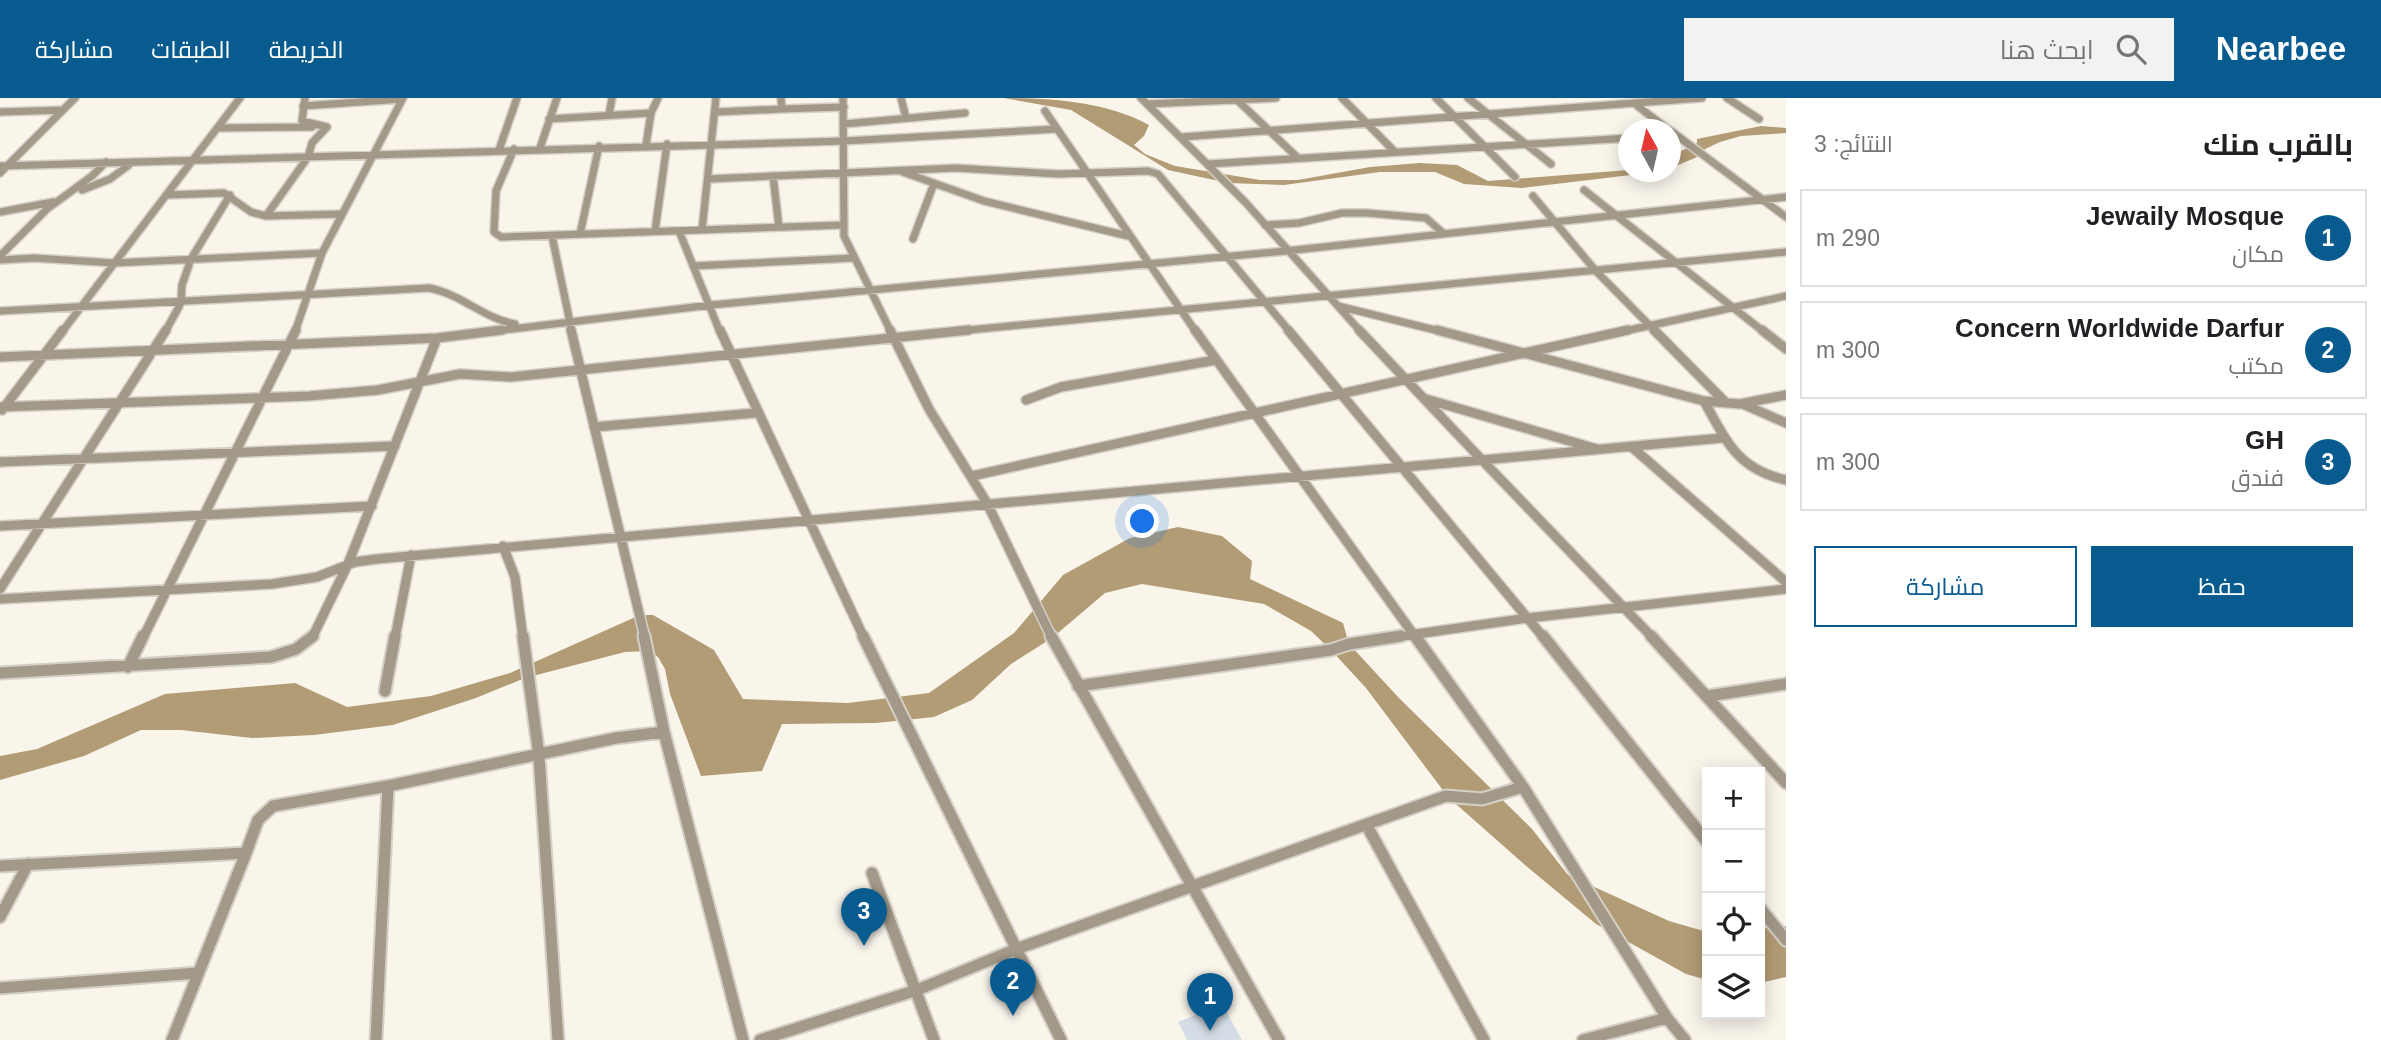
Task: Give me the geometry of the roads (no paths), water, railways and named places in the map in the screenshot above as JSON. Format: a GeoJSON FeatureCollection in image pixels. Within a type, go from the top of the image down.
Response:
{"type":"FeatureCollection","features":[{"type":"Feature","properties":{"kind":"street"},"geometry":{"type":"LineString","coordinates":[[0,173],[4,166],[75,98]]}},
{"type":"Feature","properties":{"kind":"street"},"geometry":{"type":"LineString","coordinates":[[1,409],[46,355],[78,309],[240,98]]}},
{"type":"Feature","properties":{"kind":"street"},"geometry":{"type":"LineString","coordinates":[[304,98],[302,121],[327,127]]}},
{"type":"Feature","properties":{"kind":"street"},"geometry":{"type":"LineString","coordinates":[[499,150],[517,98]]}},
{"type":"Feature","properties":{"kind":"street"},"geometry":{"type":"LineString","coordinates":[[540,148],[557,98]]}},
{"type":"Feature","properties":{"kind":"street"},"geometry":{"type":"LineString","coordinates":[[609,115],[612,98]]}},
{"type":"Feature","properties":{"kind":"street"},"geometry":{"type":"LineString","coordinates":[[646,145],[651,113],[658,98]]}},
{"type":"Feature","properties":{"kind":"street"},"geometry":{"type":"LineString","coordinates":[[702,230],[716,98]]}},
{"type":"Feature","properties":{"kind":"street"},"geometry":{"type":"LineString","coordinates":[[781,98],[782,109]]}},
{"type":"Feature","properties":{"kind":"street"},"geometry":{"type":"LineString","coordinates":[[901,98],[906,118]]}},
{"type":"Feature","properties":{"kind":"street"},"geometry":{"type":"LineString","coordinates":[[1144,101],[1276,98]]}},
{"type":"Feature","properties":{"kind":"street"},"geometry":{"type":"LineString","coordinates":[[1342,98],[1394,151]]}},
{"type":"Feature","properties":{"kind":"street"},"geometry":{"type":"LineString","coordinates":[[1436,98],[1515,177]]}},
{"type":"Feature","properties":{"kind":"street"},"geometry":{"type":"LineString","coordinates":[[1468,98],[1550,164]]}},
{"type":"Feature","properties":{"kind":"street"},"geometry":{"type":"LineString","coordinates":[[1601,98],[1611,106]]}},
{"type":"Feature","properties":{"kind":"street"},"geometry":{"type":"LineString","coordinates":[[1182,137],[1702,98]]}},
{"type":"Feature","properties":{"kind":"street"},"geometry":{"type":"LineString","coordinates":[[1727,98],[1759,119]]}},
{"type":"Feature","properties":{"kind":"street"},"geometry":{"type":"LineString","coordinates":[[303,106],[402,99]]}},
{"type":"Feature","properties":{"kind":"street"},"geometry":{"type":"LineString","coordinates":[[128,667],[291,345],[310,297],[322,253],[402,99]]}},
{"type":"Feature","properties":{"kind":"street"},"geometry":{"type":"LineString","coordinates":[[1236,99],[1273,131],[1298,158]]}},
{"type":"Feature","properties":{"kind":"street"},"geometry":{"type":"LineString","coordinates":[[1144,101],[1208,164],[1327,296],[1708,696],[1786,783]]}},
{"type":"Feature","properties":{"kind":"street"},"geometry":{"type":"LineString","coordinates":[[716,112],[782,109],[843,102],[844,236],[853,258],[929,409],[987,503],[1014,568],[1279,1040]]}},
{"type":"Feature","properties":{"kind":"street"},"geometry":{"type":"LineString","coordinates":[[1635,104],[1654,119]]}},
{"type":"Feature","properties":{"kind":"street"},"geometry":{"type":"LineString","coordinates":[[0,112],[63,110]]}},
{"type":"Feature","properties":{"kind":"street"},"geometry":{"type":"LineString","coordinates":[[1045,111],[1128,236],[1413,637],[1523,786],[1667,1018],[1685,1040]]}},
{"type":"Feature","properties":{"kind":"street"},"geometry":{"type":"LineString","coordinates":[[549,119],[651,113]]}},
{"type":"Feature","properties":{"kind":"street"},"geometry":{"type":"LineString","coordinates":[[844,124],[965,113]]}},
{"type":"Feature","properties":{"kind":"street"},"geometry":{"type":"LineString","coordinates":[[218,128],[327,127]]}},
{"type":"Feature","properties":{"kind":"street"},"geometry":{"type":"LineString","coordinates":[[267,216],[308,157],[312,143],[327,127]]}},
{"type":"Feature","properties":{"kind":"street"},"geometry":{"type":"LineString","coordinates":[[4,166],[599,146],[845,141],[1057,130]]}},
{"type":"Feature","properties":{"kind":"street"},"geometry":{"type":"LineString","coordinates":[[1208,164],[1618,139]]}},
{"type":"Feature","properties":{"kind":"street"},"geometry":{"type":"LineString","coordinates":[[1681,140],[1786,217]]}},
{"type":"Feature","properties":{"kind":"street"},"geometry":{"type":"LineString","coordinates":[[655,231],[667,144]]}},
{"type":"Feature","properties":{"kind":"street"},"geometry":{"type":"LineString","coordinates":[[580,234],[599,146]]}},
{"type":"Feature","properties":{"kind":"street"},"geometry":{"type":"LineString","coordinates":[[514,149],[510,165],[497,188],[494,232],[505,238],[845,225]]}},
{"type":"Feature","properties":{"kind":"street"},"geometry":{"type":"LineString","coordinates":[[72,193],[89,181],[106,162]]}},
{"type":"Feature","properties":{"kind":"street"},"geometry":{"type":"LineString","coordinates":[[0,212],[60,199],[110,179],[134,162]]}},
{"type":"Feature","properties":{"kind":"street"},"geometry":{"type":"LineString","coordinates":[[708,179],[968,168],[1087,174],[1148,171],[1158,174],[1528,618],[1702,836]]}},
{"type":"Feature","properties":{"kind":"street"},"geometry":{"type":"LineString","coordinates":[[899,170],[933,186],[988,204],[1128,236]]}},
{"type":"Feature","properties":{"kind":"street"},"geometry":{"type":"LineString","coordinates":[[773,176],[779,227]]}},
{"type":"Feature","properties":{"kind":"street"},"geometry":{"type":"LineString","coordinates":[[913,239],[933,186]]}},
{"type":"Feature","properties":{"kind":"street"},"geometry":{"type":"LineString","coordinates":[[1584,190],[1786,349]]}},
{"type":"Feature","properties":{"kind":"street"},"geometry":{"type":"LineString","coordinates":[[167,195],[230,195],[249,212],[267,216],[340,214]]}},
{"type":"Feature","properties":{"kind":"street"},"geometry":{"type":"LineString","coordinates":[[0,589],[154,351],[181,303],[182,285],[191,259],[230,195]]}},
{"type":"Feature","properties":{"kind":"street"},"geometry":{"type":"LineString","coordinates":[[1533,196],[1595,270],[1726,404]]}},
{"type":"Feature","properties":{"kind":"street"},"geometry":{"type":"LineString","coordinates":[[0,356],[437,338],[711,305],[1286,251],[1786,197]]}},
{"type":"Feature","properties":{"kind":"street"},"geometry":{"type":"LineString","coordinates":[[0,258],[60,199]]}},
{"type":"Feature","properties":{"kind":"street"},"geometry":{"type":"LineString","coordinates":[[1265,225],[1299,223],[1342,213],[1367,213],[1426,218],[1443,233]]}},
{"type":"Feature","properties":{"kind":"street"},"geometry":{"type":"LineString","coordinates":[[679,231],[803,520],[1019,948],[1061,1040]]}},
{"type":"Feature","properties":{"kind":"street"},"geometry":{"type":"LineString","coordinates":[[552,236],[579,368],[644,632],[664,732],[743,1040]]}},
{"type":"Feature","properties":{"kind":"street"},"geometry":{"type":"LineString","coordinates":[[1,409],[366,391],[418,384],[460,374],[510,377],[730,352],[1182,312],[1786,252]]}},
{"type":"Feature","properties":{"kind":"street"},"geometry":{"type":"LineString","coordinates":[[0,258],[114,263],[322,253]]}},
{"type":"Feature","properties":{"kind":"street"},"geometry":{"type":"LineString","coordinates":[[693,266],[853,258]]}},
{"type":"Feature","properties":{"kind":"street"},"geometry":{"type":"LineString","coordinates":[[0,311],[436,289],[458,297],[482,315],[497,321],[528,326]]}},
{"type":"Feature","properties":{"kind":"street"},"geometry":{"type":"LineString","coordinates":[[972,476],[1136,443],[1409,382],[1518,354],[1784,298]]}},
{"type":"Feature","properties":{"kind":"street"},"geometry":{"type":"LineString","coordinates":[[1338,306],[1403,320],[1518,354],[1704,401],[1740,404],[1786,395]]}},
{"type":"Feature","properties":{"kind":"street"},"geometry":{"type":"LineString","coordinates":[[0,673],[243,659],[293,653],[312,639],[348,564],[437,338]]}},
{"type":"Feature","properties":{"kind":"street"},"geometry":{"type":"LineString","coordinates":[[1026,400],[1061,387],[1216,360]]}},
{"type":"Feature","properties":{"kind":"street"},"geometry":{"type":"LineString","coordinates":[[1426,399],[1604,451]]}},
{"type":"Feature","properties":{"kind":"street"},"geometry":{"type":"LineString","coordinates":[[1704,401],[1722,438],[1755,472],[1786,480]]}},
{"type":"Feature","properties":{"kind":"street"},"geometry":{"type":"LineString","coordinates":[[1740,404],[1786,423]]}},
{"type":"Feature","properties":{"kind":"street"},"geometry":{"type":"LineString","coordinates":[[594,427],[755,413]]}},
{"type":"Feature","properties":{"kind":"street"},"geometry":{"type":"LineString","coordinates":[[0,599],[272,584],[317,577],[348,564],[411,555],[1604,451],[1722,438]]}},
{"type":"Feature","properties":{"kind":"street"},"geometry":{"type":"LineString","coordinates":[[0,462],[239,450],[396,446]]}},
{"type":"Feature","properties":{"kind":"street"},"geometry":{"type":"LineString","coordinates":[[1633,448],[1786,582]]}},
{"type":"Feature","properties":{"kind":"street"},"geometry":{"type":"LineString","coordinates":[[0,527],[372,506]]}},
{"type":"Feature","properties":{"kind":"street"},"geometry":{"type":"LineString","coordinates":[[503,546],[515,577],[539,756],[558,1040]]}},
{"type":"Feature","properties":{"kind":"street"},"geometry":{"type":"LineString","coordinates":[[385,691],[411,555]]}},
{"type":"Feature","properties":{"kind":"street"},"geometry":{"type":"LineString","coordinates":[[1078,685],[1528,618],[1786,589]]}},
{"type":"Feature","properties":{"kind":"street"},"geometry":{"type":"LineString","coordinates":[[1708,696],[1786,684]]}},
{"type":"Feature","properties":{"kind":"street"},"geometry":{"type":"LineString","coordinates":[[172,1040],[258,820],[273,806],[664,732]]}},
{"type":"Feature","properties":{"kind":"street"},"geometry":{"type":"LineString","coordinates":[[376,1040],[388,786]]}},
{"type":"Feature","properties":{"kind":"street"},"geometry":{"type":"LineString","coordinates":[[760,1040],[917,990],[1019,948],[1446,796],[1482,799],[1523,786]]}},
{"type":"Feature","properties":{"kind":"street"},"geometry":{"type":"LineString","coordinates":[[1367,826],[1484,1040]]}},
{"type":"Feature","properties":{"kind":"street"},"geometry":{"type":"LineString","coordinates":[[0,866],[246,853]]}},
{"type":"Feature","properties":{"kind":"street"},"geometry":{"type":"LineString","coordinates":[[0,917],[28,864]]}},
{"type":"Feature","properties":{"kind":"street"},"geometry":{"type":"LineString","coordinates":[[872,873],[934,1040]]}},
{"type":"Feature","properties":{"kind":"street"},"geometry":{"type":"LineString","coordinates":[[1765,914],[1786,940]]}},
{"type":"Feature","properties":{"kind":"street"},"geometry":{"type":"LineString","coordinates":[[0,988],[198,973]]}},
{"type":"Feature","properties":{"kind":"street"},"geometry":{"type":"LineString","coordinates":[[1583,1040],[1667,1018]]}},
{"type":"Feature","properties":{"kind":"place","name":"GH"},"geometry":{"type":"Point","coordinates":[864,946]}},
{"type":"Feature","properties":{"kind":"place","name":"Concern Worldwide Darfur"},"geometry":{"type":"Point","coordinates":[1013,1016]}},
{"type":"Feature","properties":{"kind":"place","name":"Jewaily Mosque"},"geometry":{"type":"Point","coordinates":[1210,1031]}}]}
